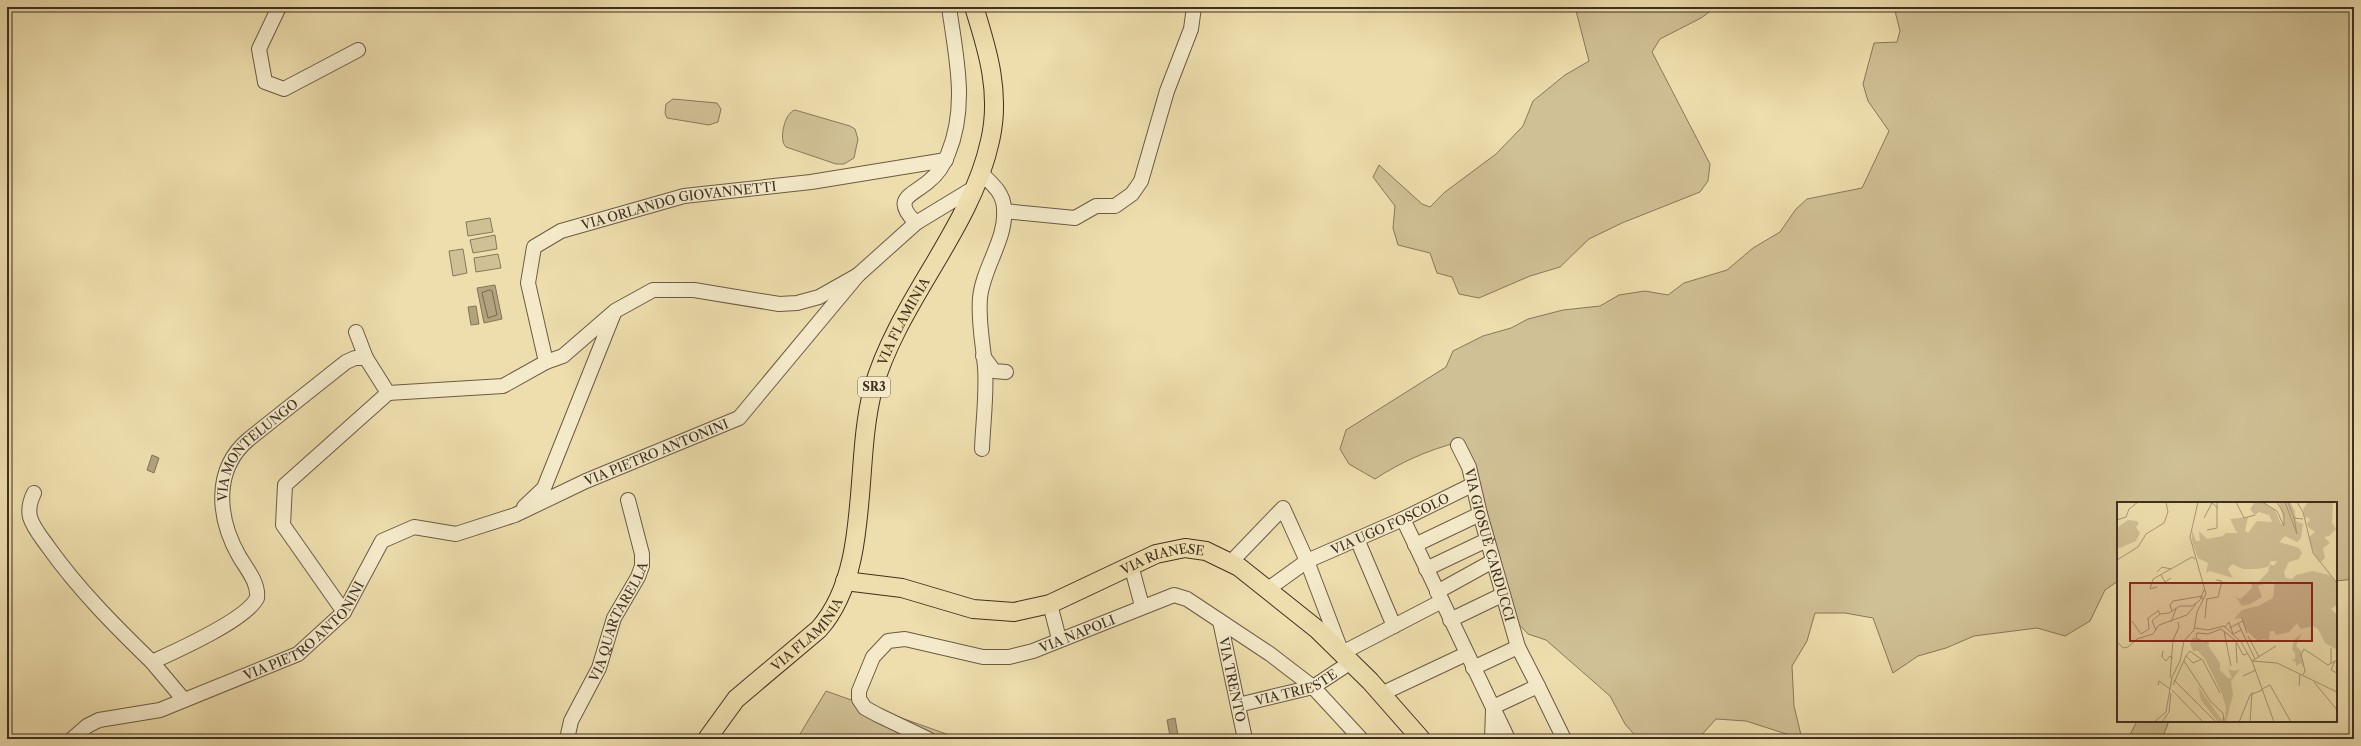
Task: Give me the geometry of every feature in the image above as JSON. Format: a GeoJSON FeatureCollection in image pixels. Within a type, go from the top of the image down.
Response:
{"type":"FeatureCollection","features":[{"type":"Feature","properties":{"kind":"main road","name":"VIA FLAMINIA"},"geometry":{"type":"LineString","coordinates":[[707,739],[728,707],[740,694],[819,630],[835,606],[845,581],[854,547],[866,426],[880,367],[979,180],[992,131],[994,93],[987,50],[974,7]]}},
{"type":"Feature","properties":{"kind":"main road","name":"VIA RIANESE"},"geometry":{"type":"LineString","coordinates":[[845,581],[902,588],[957,605],[989,612],[1014,612],[1050,604],[1160,552],[1189,548],[1211,552],[1231,562],[1268,589],[1347,657],[1421,739]]}},
{"type":"Feature","properties":{"kind":"street"},"geometry":{"type":"LineString","coordinates":[[279,7],[259,49],[265,82],[284,89],[358,50]]}},
{"type":"Feature","properties":{"kind":"street"},"geometry":{"type":"LineString","coordinates":[[916,223],[905,209],[906,198],[931,180],[946,160],[957,128],[960,95],[949,7]]}},
{"type":"Feature","properties":{"kind":"street"},"geometry":{"type":"LineString","coordinates":[[1004,211],[1075,218],[1096,206],[1115,206],[1132,194],[1141,181],[1167,91],[1191,29],[1194,7]]}},
{"type":"Feature","properties":{"kind":"street","name":"VIA ORLANDO GIOVANNETTI"},"geometry":{"type":"LineString","coordinates":[[546,362],[528,283],[534,248],[561,231],[684,196],[811,182],[946,160]]}},
{"type":"Feature","properties":{"kind":"street"},"geometry":{"type":"LineString","coordinates":[[979,180],[1000,192],[1004,211],[1001,233],[981,290],[980,318],[985,375],[982,449]]}},
{"type":"Feature","properties":{"kind":"street","name":"VIA PIETRO ANTONINI"},"geometry":{"type":"LineString","coordinates":[[72,739],[87,726],[99,720],[156,711],[298,654],[344,612],[382,541],[414,527],[456,534],[516,515],[586,481],[739,418],[858,275],[916,223],[979,180]]}},
{"type":"Feature","properties":{"kind":"street","name":"VIA PIETRO ANTONINI"},"geometry":{"type":"LineString","coordinates":[[546,362],[563,356],[615,311],[653,290],[694,290],[779,304],[797,303],[819,297],[858,275]]}},
{"type":"Feature","properties":{"kind":"street","name":"VIA PIETRO ANTONINI"},"geometry":{"type":"LineString","coordinates":[[516,515],[544,488],[615,311]]}},
{"type":"Feature","properties":{"kind":"street"},"geometry":{"type":"LineString","coordinates":[[356,332],[366,358],[388,393]]}},
{"type":"Feature","properties":{"kind":"street"},"geometry":{"type":"LineString","coordinates":[[983,355],[994,371],[1006,372]]}},
{"type":"Feature","properties":{"kind":"street","name":"VIA MONTELUNGO"},"geometry":{"type":"LineString","coordinates":[[152,662],[197,640],[229,621],[250,607],[257,598],[256,587],[232,542],[222,511],[221,495],[224,480],[236,453],[246,442],[346,362],[355,358],[366,358]]}},
{"type":"Feature","properties":{"kind":"street"},"geometry":{"type":"LineString","coordinates":[[344,612],[283,525],[285,486],[388,393],[503,386],[546,362]]}},
{"type":"Feature","properties":{"kind":"street","name":"VIA GIOSUÈ CARDUCCI"},"geometry":{"type":"LineString","coordinates":[[1458,445],[1468,464],[1502,595],[1518,647],[1564,739]]}},
{"type":"Feature","properties":{"kind":"street","name":"VIA UGO FOSCOLO"},"geometry":{"type":"LineString","coordinates":[[1268,589],[1307,561],[1403,519],[1472,484]]}},
{"type":"Feature","properties":{"kind":"street"},"geometry":{"type":"LineString","coordinates":[[34,493],[30,502],[29,511],[39,534],[61,564],[105,616],[152,662],[184,700]]}},
{"type":"Feature","properties":{"kind":"street","name":"VIA QUARTARELLA"},"geometry":{"type":"LineString","coordinates":[[567,739],[571,721],[599,668],[614,618],[636,581],[642,566],[641,550],[628,500]]}},
{"type":"Feature","properties":{"kind":"street"},"geometry":{"type":"LineString","coordinates":[[1231,562],[1283,508],[1347,657]]}},
{"type":"Feature","properties":{"kind":"street"},"geometry":{"type":"LineString","coordinates":[[1415,545],[1480,514]]}},
{"type":"Feature","properties":{"kind":"street"},"geometry":{"type":"LineString","coordinates":[[1403,519],[1466,654],[1508,739]]}},
{"type":"Feature","properties":{"kind":"street"},"geometry":{"type":"LineString","coordinates":[[1357,539],[1394,626]]}},
{"type":"Feature","properties":{"kind":"street"},"geometry":{"type":"LineString","coordinates":[[1426,570],[1487,540]]}},
{"type":"Feature","properties":{"kind":"street","name":"VIA TRIESTE"},"geometry":{"type":"LineString","coordinates":[[1238,705],[1312,687],[1347,657],[1493,561]]}},
{"type":"Feature","properties":{"kind":"street"},"geometry":{"type":"LineString","coordinates":[[1131,565],[1142,606]]}},
{"type":"Feature","properties":{"kind":"street","name":"VIA NAPOLI"},"geometry":{"type":"LineString","coordinates":[[928,739],[865,708],[859,699],[859,691],[873,657],[886,642],[894,639],[905,639],[971,655],[996,658],[1027,653],[1142,606],[1168,596],[1176,595],[1184,598],[1270,654],[1312,687],[1361,739]]}},
{"type":"Feature","properties":{"kind":"street"},"geometry":{"type":"LineString","coordinates":[[1450,620],[1502,595]]}},
{"type":"Feature","properties":{"kind":"street"},"geometry":{"type":"LineString","coordinates":[[1050,604],[1059,639]]}},
{"type":"Feature","properties":{"kind":"street","name":"VIA TRENTO"},"geometry":{"type":"LineString","coordinates":[[1220,621],[1245,739]]}},
{"type":"Feature","properties":{"kind":"street"},"geometry":{"type":"LineString","coordinates":[[1473,668],[1518,647]]}},
{"type":"Feature","properties":{"kind":"street"},"geometry":{"type":"LineString","coordinates":[[1382,694],[1466,654]]}},
{"type":"Feature","properties":{"kind":"street"},"geometry":{"type":"LineString","coordinates":[[1493,707],[1538,686]]}},
{"type":"Feature","properties":{"kind":"street"},"geometry":{"type":"LineString","coordinates":[[1492,739],[1493,707]]}},
{"type":"Feature","properties":{"kind":"shaded area"},"geometry":{"type":"Polygon","coordinates":[[[1575,7],[1633,7],[1636,10],[1640,7],[1716,7],[1701,18],[1660,39],[1652,52],[1710,164],[1708,181],[1700,192],[1622,223],[1589,239],[1560,267],[1530,276],[1479,298],[1459,294],[1452,277],[1437,273],[1430,253],[1398,245],[1393,228],[1395,206],[1373,177],[1379,165],[1422,204],[1430,207],[1445,192],[1496,154],[1523,126],[1533,101],[1565,75],[1589,61],[1575,7]]]}},
{"type":"Feature","properties":{"kind":"shaded area"},"geometry":{"type":"Polygon","coordinates":[[[1894,7],[2354,7],[2354,579],[2337,581],[2337,502],[2117,502],[2117,582],[2105,590],[2090,621],[2065,636],[2037,628],[1974,636],[1946,648],[1918,656],[1893,673],[1873,618],[1845,613],[1815,613],[1807,641],[1792,666],[1794,706],[1802,739],[1746,721],[1716,719],[1698,739],[1638,739],[1625,724],[1610,696],[1546,640],[1528,634],[1515,620],[1459,442],[1415,457],[1375,479],[1349,464],[1340,449],[1346,430],[1446,367],[1453,351],[1483,336],[1511,328],[1528,319],[1563,310],[1600,306],[1619,295],[1645,291],[1668,295],[1684,283],[1727,270],[1753,248],[1780,232],[1796,209],[1807,199],[1862,188],[1889,131],[1868,101],[1863,84],[1874,43],[1897,42],[1900,31],[1894,7]]]}},
{"type":"Feature","properties":{"kind":"shaded area"},"geometry":{"type":"Polygon","coordinates":[[[673,99],[717,103],[721,109],[718,122],[709,125],[667,118],[665,113],[666,104],[673,99]]]}},
{"type":"Feature","properties":{"kind":"shaded area"},"geometry":{"type":"Polygon","coordinates":[[[795,110],[850,126],[855,129],[858,139],[854,158],[844,164],[836,164],[786,147],[783,139],[784,127],[788,116],[795,110]]]}},
{"type":"Feature","properties":{"kind":"shaded area"},"geometry":{"type":"Polygon","coordinates":[[[490,218],[493,232],[468,236],[466,222],[490,218]]]}},
{"type":"Feature","properties":{"kind":"shaded area"},"geometry":{"type":"Polygon","coordinates":[[[495,235],[497,249],[473,253],[470,240],[495,235]]]}},
{"type":"Feature","properties":{"kind":"shaded area"},"geometry":{"type":"Polygon","coordinates":[[[463,249],[467,273],[453,276],[449,251],[463,249]]]}},
{"type":"Feature","properties":{"kind":"shaded area"},"geometry":{"type":"Polygon","coordinates":[[[498,254],[501,268],[476,272],[474,258],[498,254]]]}},
{"type":"Feature","properties":{"kind":"shaded area"},"geometry":{"type":"Polygon","coordinates":[[[826,691],[952,736],[955,739],[797,739],[826,691]]]}},
{"type":"Feature","properties":{"kind":"shaded area"},"geometry":{"type":"Polygon","coordinates":[[[2136,722],[2169,722],[2162,739],[2128,739],[2136,722]]]}},
{"type":"Feature","properties":{"kind":"water"},"geometry":{"type":"Polygon","coordinates":[[[495,285],[502,319],[484,323],[477,288],[495,285]]]}},
{"type":"Feature","properties":{"kind":"water"},"geometry":{"type":"Polygon","coordinates":[[[476,306],[479,324],[471,325],[468,307],[476,306]]]}},
{"type":"Feature","properties":{"kind":"water"},"geometry":{"type":"Polygon","coordinates":[[[152,455],[159,458],[154,473],[147,470],[152,455]]]}},
{"type":"Feature","properties":{"kind":"water"},"geometry":{"type":"Polygon","coordinates":[[[1175,718],[1178,735],[1170,736],[1167,720],[1175,718]]]}}]}
